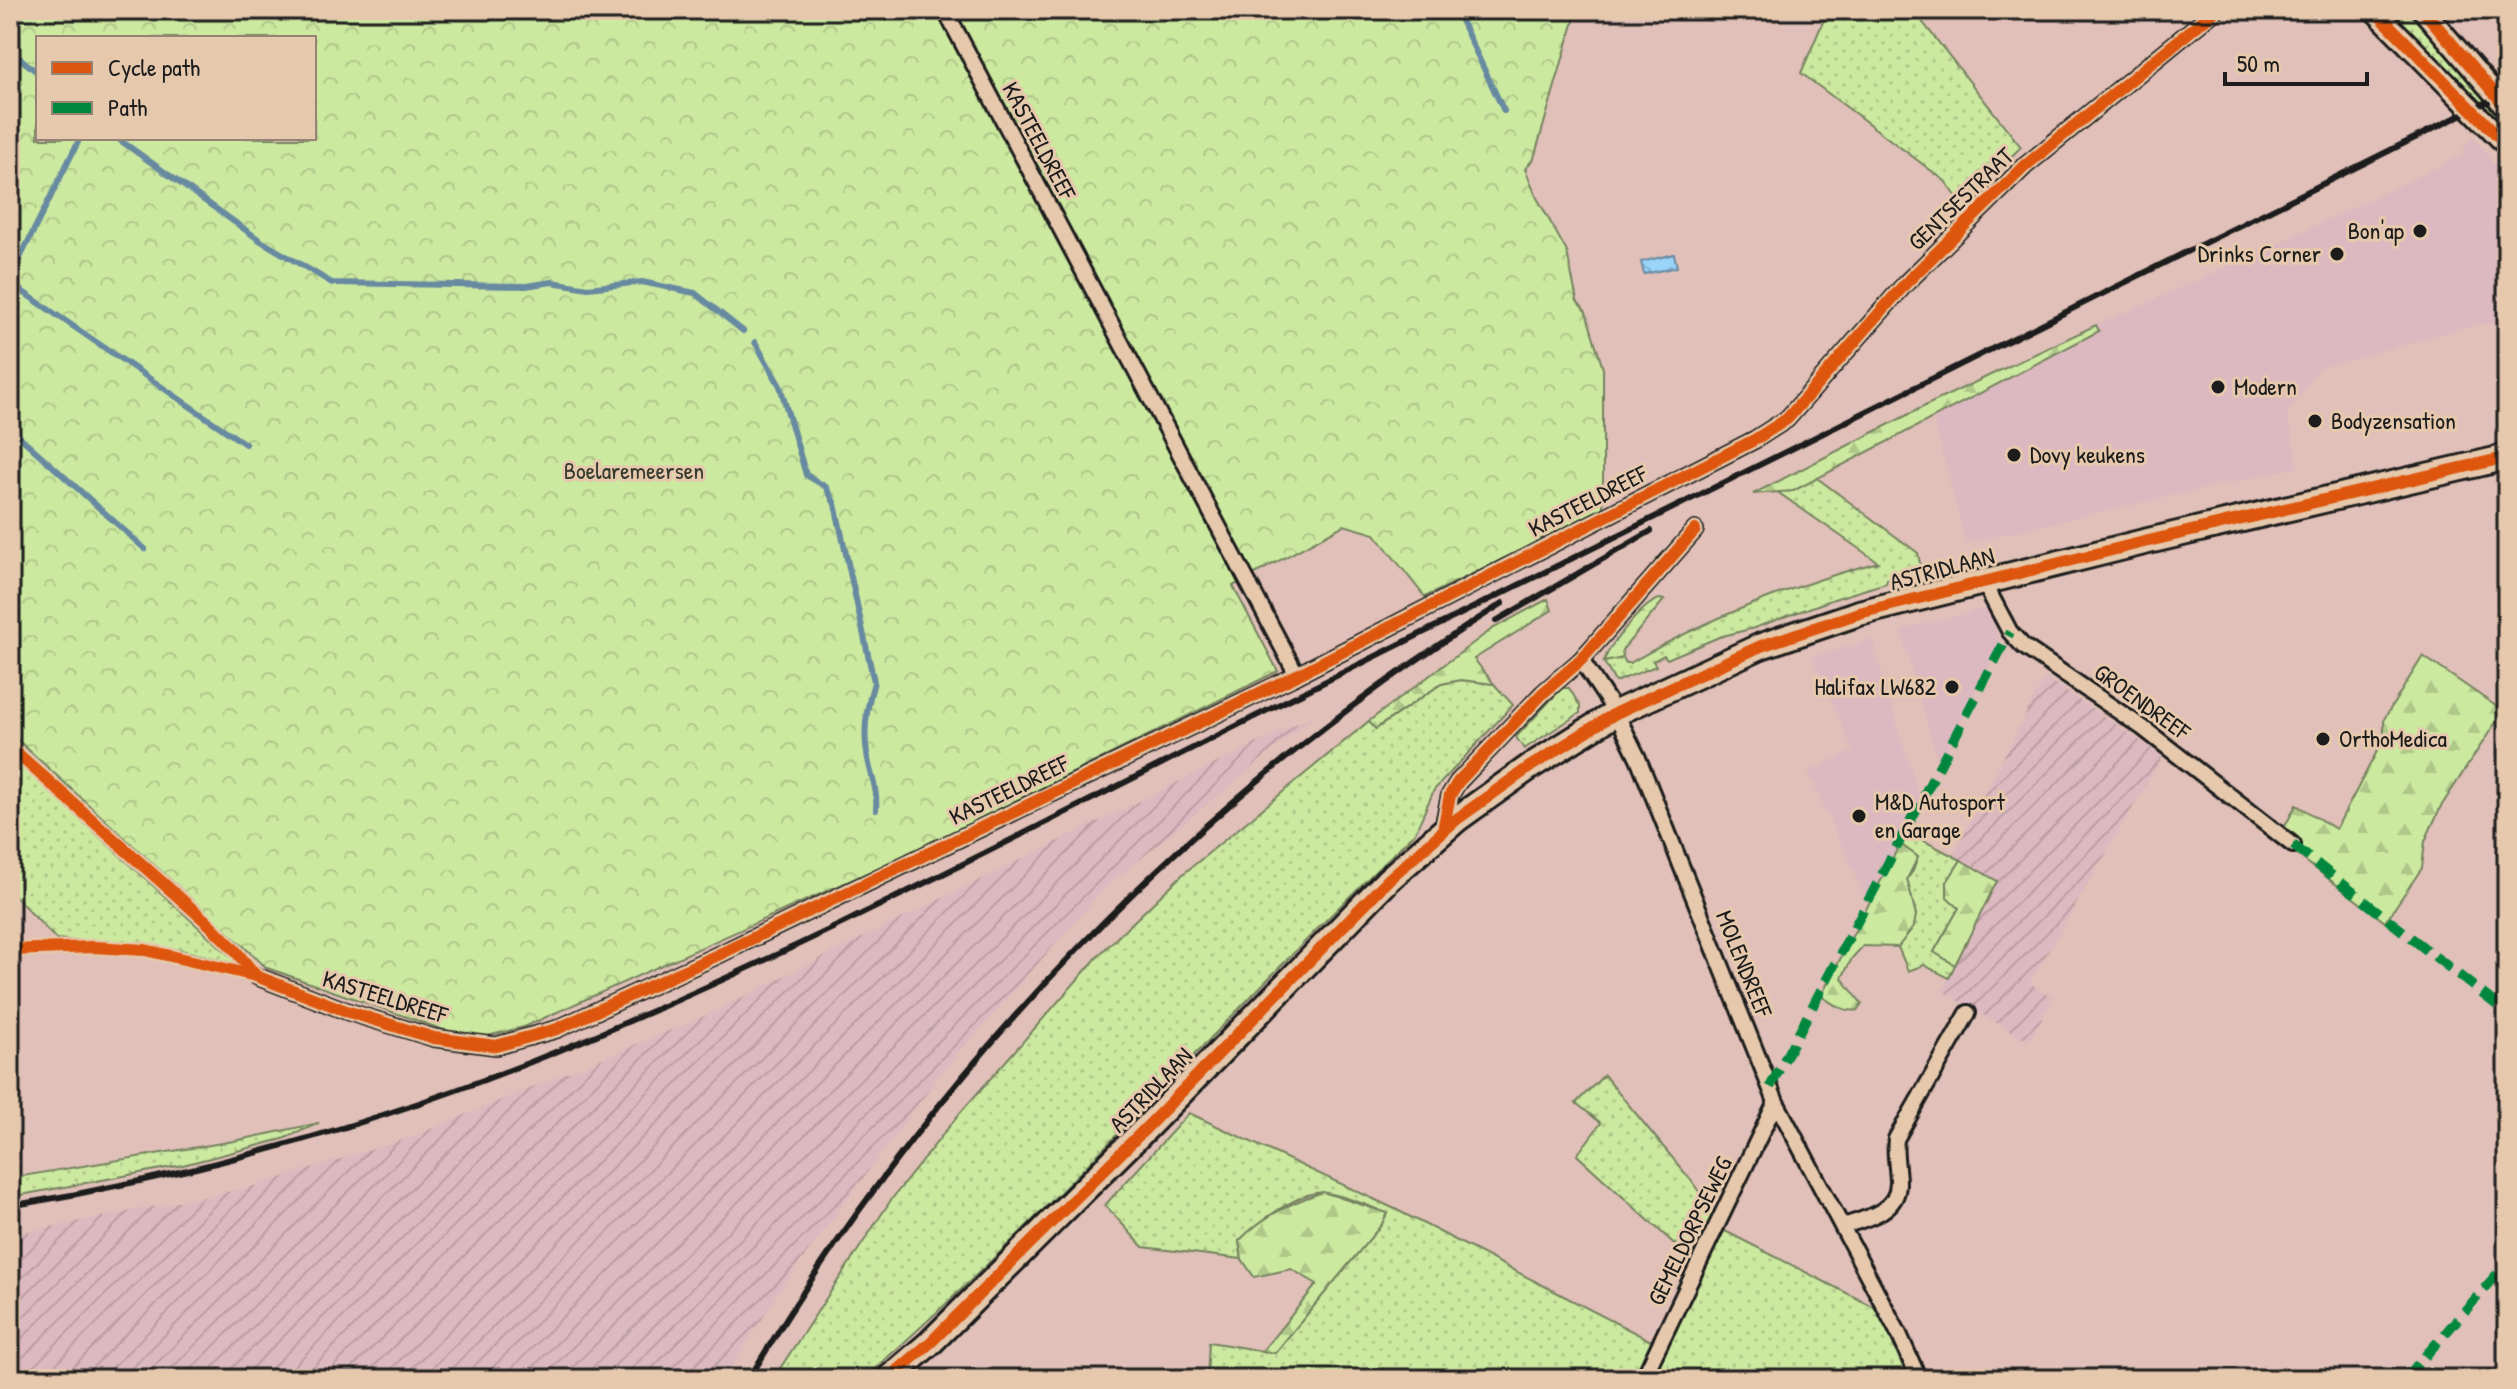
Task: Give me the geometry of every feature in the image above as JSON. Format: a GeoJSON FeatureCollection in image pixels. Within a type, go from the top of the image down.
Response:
{"type":"FeatureCollection","features":[{"type":"Feature","properties":{"kind":"main road"},"geometry":{"type":"LineString","coordinates":[[2374,10],[2507,145]]}},
{"type":"Feature","properties":{"kind":"main road"},"geometry":{"type":"LineString","coordinates":[[2423,10],[2507,108]]}},
{"type":"Feature","properties":{"kind":"main road","name":"ASTRIDLAAN"},"geometry":{"type":"LineString","coordinates":[[888,1379],[931,1342],[1148,1126],[1363,905],[1443,830],[1531,766],[1616,713],[1761,646],[1859,613],[2503,459]]}},
{"type":"Feature","properties":{"kind":"street","name":"KASTEELDREEF"},"geometry":{"type":"LineString","coordinates":[[945,10],[1297,675]]}},
{"type":"Feature","properties":{"kind":"street","name":"GENTSESTRAAT"},"geometry":{"type":"LineString","coordinates":[[1756,439],[1787,419],[1905,284],[2025,166],[2216,10]]}},
{"type":"Feature","properties":{"kind":"street","name":"KASTEELDREEF"},"geometry":{"type":"LineString","coordinates":[[256,976],[349,1012],[434,1038],[496,1046],[557,1029],[720,954],[1297,675],[1756,439]]}},
{"type":"Feature","properties":{"kind":"street"},"geometry":{"type":"LineString","coordinates":[[1443,830],[1450,795],[1458,782],[1543,693],[1581,660],[1695,530]]}},
{"type":"Feature","properties":{"kind":"street","name":"GROENDREEF"},"geometry":{"type":"LineString","coordinates":[[1983,581],[2010,632],[2023,646],[2143,728],[2293,845]]}},
{"type":"Feature","properties":{"kind":"street"},"geometry":{"type":"LineString","coordinates":[[1581,660],[1616,713]]}},
{"type":"Feature","properties":{"kind":"street","name":"MOLENDREEF"},"geometry":{"type":"LineString","coordinates":[[1616,713],[1638,758],[1776,1102],[1918,1375]]}},
{"type":"Feature","properties":{"kind":"street"},"geometry":{"type":"LineString","coordinates":[[1843,1226],[1879,1214],[1894,1199],[1898,1187],[1894,1152],[1896,1139],[1968,1013]]}},
{"type":"Feature","properties":{"kind":"street","name":"GEMELDORPSEWEG"},"geometry":{"type":"LineString","coordinates":[[1643,1379],[1776,1102]]}},
{"type":"Feature","properties":{"kind":"shaded area"},"geometry":{"type":"Polygon","coordinates":[[[2474,137],[2507,182],[2507,323],[2479,324],[2318,369],[2287,415],[2299,467],[1966,543],[1933,419],[2099,332],[2096,325],[2242,260],[2464,154],[2464,145],[2474,137]]]}},
{"type":"Feature","properties":{"kind":"shaded area"},"geometry":{"type":"Polygon","coordinates":[[[1990,607],[2000,644],[1939,766],[1900,630],[1990,607]]]}},
{"type":"Feature","properties":{"kind":"shaded area"},"geometry":{"type":"Polygon","coordinates":[[[1872,639],[1921,803],[1869,905],[1808,772],[1853,750],[1812,657],[1872,639]]]}},
{"type":"Feature","properties":{"kind":"shaded area"},"geometry":{"type":"Polygon","coordinates":[[[2045,677],[2163,756],[2030,983],[2053,998],[2029,1042],[1942,991],[1997,881],[1953,855],[2045,677]]]}},
{"type":"Feature","properties":{"kind":"shaded area"},"geometry":{"type":"Polygon","coordinates":[[[1318,713],[1105,888],[946,1067],[784,1284],[724,1379],[10,1379],[10,1235],[247,1188],[411,1137],[700,1018],[1318,713]]]}},
{"type":"Feature","properties":{"kind":"green space","name":"Boelaremeersen"},"geometry":{"type":"Polygon","coordinates":[[[10,10],[1577,10],[1534,158],[1525,169],[1567,252],[1577,301],[1586,312],[1603,369],[1603,510],[1425,597],[1375,534],[1344,525],[1233,586],[1278,671],[905,856],[524,1027],[483,1037],[444,1030],[267,968],[10,733],[10,10]]]}},
{"type":"Feature","properties":{"kind":"green space"},"geometry":{"type":"Polygon","coordinates":[[[1828,10],[1913,10],[2021,147],[1962,204],[1945,181],[1801,73],[1828,10]]]}},
{"type":"Feature","properties":{"kind":"green space"},"geometry":{"type":"Polygon","coordinates":[[[2383,10],[2407,10],[2431,29],[2507,119],[2507,130],[2453,74],[2383,10]]]}},
{"type":"Feature","properties":{"kind":"green space"},"geometry":{"type":"Polygon","coordinates":[[[2096,325],[2099,331],[1793,491],[1753,494],[1927,405],[2096,325]]]}},
{"type":"Feature","properties":{"kind":"green space"},"geometry":{"type":"Polygon","coordinates":[[[1817,478],[1918,553],[1921,569],[1754,628],[1719,637],[1667,659],[1664,655],[1653,661],[1656,666],[1615,682],[1604,662],[1623,658],[1630,663],[1689,632],[1751,605],[1878,562],[1776,491],[1793,491],[1817,478]]]}},
{"type":"Feature","properties":{"kind":"green space"},"geometry":{"type":"Polygon","coordinates":[[[1548,599],[1552,610],[1474,659],[1494,684],[1461,680],[1441,684],[1375,729],[1369,721],[1492,629],[1548,599]]]}},
{"type":"Feature","properties":{"kind":"green space"},"geometry":{"type":"Polygon","coordinates":[[[1660,599],[1664,600],[1622,650],[1623,658],[1604,662],[1628,626],[1645,608],[1660,599]]]}},
{"type":"Feature","properties":{"kind":"green space"},"geometry":{"type":"Polygon","coordinates":[[[2423,656],[2503,711],[2440,808],[2425,841],[2422,868],[2385,922],[2278,840],[2296,805],[2336,829],[2384,738],[2384,719],[2423,656]]]}},
{"type":"Feature","properties":{"kind":"green space"},"geometry":{"type":"Polygon","coordinates":[[[1461,680],[1494,684],[1513,705],[1434,790],[1415,833],[1005,1247],[863,1379],[773,1379],[891,1200],[960,1113],[1101,953],[1182,875],[1369,721],[1376,729],[1441,684],[1461,680]]]}},
{"type":"Feature","properties":{"kind":"green space"},"geometry":{"type":"Polygon","coordinates":[[[1562,688],[1569,688],[1580,706],[1580,713],[1524,749],[1516,737],[1562,688]]]}},
{"type":"Feature","properties":{"kind":"green space"},"geometry":{"type":"Polygon","coordinates":[[[10,755],[240,965],[181,950],[56,939],[10,891],[10,755]]]}},
{"type":"Feature","properties":{"kind":"green space"},"geometry":{"type":"Polygon","coordinates":[[[1907,832],[1961,860],[1947,882],[1959,908],[1934,952],[1955,965],[1949,978],[1924,965],[1908,971],[1898,947],[1916,915],[1907,879],[1918,857],[1900,844],[1907,832]]]}},
{"type":"Feature","properties":{"kind":"green space"},"geometry":{"type":"Polygon","coordinates":[[[1900,844],[1918,857],[1907,879],[1916,915],[1914,926],[1898,947],[1863,946],[1852,958],[1842,978],[1862,1004],[1858,1010],[1843,1009],[1821,996],[1900,844]]]}},
{"type":"Feature","properties":{"kind":"green space"},"geometry":{"type":"Polygon","coordinates":[[[1961,860],[1997,881],[1955,965],[1934,952],[1959,908],[1947,897],[1947,882],[1961,860]]]}},
{"type":"Feature","properties":{"kind":"green space"},"geometry":{"type":"Polygon","coordinates":[[[1604,1075],[1690,1179],[1714,1213],[1692,1260],[1577,1155],[1601,1123],[1576,1103],[1604,1075]]]}},
{"type":"Feature","properties":{"kind":"green space"},"geometry":{"type":"Polygon","coordinates":[[[1189,1113],[1395,1209],[1651,1341],[1634,1379],[1207,1379],[1209,1342],[1275,1353],[1382,1224],[1387,1213],[1342,1196],[1316,1193],[1280,1209],[1246,1234],[1239,1241],[1242,1259],[1143,1247],[1105,1205],[1189,1113]]]}},
{"type":"Feature","properties":{"kind":"green space"},"geometry":{"type":"Polygon","coordinates":[[[319,1123],[283,1139],[183,1165],[10,1197],[10,1178],[234,1141],[319,1123]]]}},
{"type":"Feature","properties":{"kind":"green space"},"geometry":{"type":"Polygon","coordinates":[[[1323,1192],[1387,1213],[1382,1224],[1275,1353],[1262,1351],[1317,1284],[1291,1269],[1254,1277],[1242,1259],[1239,1241],[1278,1211],[1323,1192]]]}},
{"type":"Feature","properties":{"kind":"green space"},"geometry":{"type":"Polygon","coordinates":[[[1721,1229],[1878,1309],[1908,1379],[1653,1379],[1721,1229]]]}},
{"type":"Feature","properties":{"kind":"water"},"geometry":{"type":"Polygon","coordinates":[[[1674,254],[1677,267],[1644,274],[1641,262],[1674,254]]]}},
{"type":"Feature","properties":{"kind":"waterway"},"geometry":{"type":"LineString","coordinates":[[1456,10],[1504,111]]}},
{"type":"Feature","properties":{"kind":"waterway"},"geometry":{"type":"LineString","coordinates":[[10,50],[36,71]]}},
{"type":"Feature","properties":{"kind":"waterway"},"geometry":{"type":"LineString","coordinates":[[10,278],[79,140]]}},
{"type":"Feature","properties":{"kind":"waterway"},"geometry":{"type":"LineString","coordinates":[[120,140],[261,241],[332,283],[526,286],[552,282],[588,288],[642,282],[695,293],[743,331]]}},
{"type":"Feature","properties":{"kind":"waterway"},"geometry":{"type":"LineString","coordinates":[[10,283],[245,444]]}},
{"type":"Feature","properties":{"kind":"waterway"},"geometry":{"type":"LineString","coordinates":[[755,342],[780,386],[806,475],[826,487],[835,504],[874,682],[865,735],[876,810]]}},
{"type":"Feature","properties":{"kind":"waterway"},"geometry":{"type":"LineString","coordinates":[[10,428],[145,549]]}},
{"type":"Feature","properties":{"kind":"railway"},"geometry":{"type":"LineString","coordinates":[[10,1206],[217,1163],[354,1124],[487,1079],[647,1014],[923,884],[2507,92]]}},
{"type":"Feature","properties":{"kind":"railway"},"geometry":{"type":"LineString","coordinates":[[1496,621],[1651,531]]}},
{"type":"Feature","properties":{"kind":"railway"},"geometry":{"type":"LineString","coordinates":[[749,1379],[822,1264],[902,1153],[988,1047],[1080,946],[1178,851],[1281,762],[1390,679],[1503,603]]}},
{"type":"Feature","properties":{"kind":"marked path"},"geometry":{"type":"LineString","coordinates":[[1770,1087],[2010,632]]}},
{"type":"Feature","properties":{"kind":"marked path"},"geometry":{"type":"LineString","coordinates":[[2293,845],[2507,1013]]}},
{"type":"Feature","properties":{"kind":"marked path"},"geometry":{"type":"LineString","coordinates":[[2405,1379],[2507,1263]]}},
{"type":"Feature","properties":{"kind":"cycle path"},"geometry":{"type":"LineString","coordinates":[[10,950],[93,947],[145,950],[256,976],[349,1012],[434,1038],[496,1046],[557,1029],[720,954],[1297,675],[1756,439],[1787,419],[1905,284],[2025,166],[2216,10]]}},
{"type":"Feature","properties":{"kind":"cycle path"},"geometry":{"type":"LineString","coordinates":[[2374,10],[2507,145]]}},
{"type":"Feature","properties":{"kind":"cycle path"},"geometry":{"type":"LineString","coordinates":[[2423,10],[2507,108]]}},
{"type":"Feature","properties":{"kind":"cycle path"},"geometry":{"type":"LineString","coordinates":[[888,1379],[931,1342],[1148,1126],[1389,879],[1457,819],[1531,766],[1616,713],[1761,646],[1859,613],[2495,460]]}},
{"type":"Feature","properties":{"kind":"cycle path"},"geometry":{"type":"LineString","coordinates":[[1443,830],[1450,795],[1458,782],[1543,693],[1581,660],[1695,530]]}},
{"type":"Feature","properties":{"kind":"cycle path"},"geometry":{"type":"LineString","coordinates":[[10,747],[210,925],[256,976]]}},
{"type":"Feature","properties":{"kind":"place","name":"Bon'ap"},"geometry":{"type":"Point","coordinates":[2420,231]}},
{"type":"Feature","properties":{"kind":"place","name":"Drinks Corner"},"geometry":{"type":"Point","coordinates":[2337,254]}},
{"type":"Feature","properties":{"kind":"place","name":"Modern"},"geometry":{"type":"Point","coordinates":[2218,387]}},
{"type":"Feature","properties":{"kind":"place","name":"Bodyzensation"},"geometry":{"type":"Point","coordinates":[2315,421]}},
{"type":"Feature","properties":{"kind":"place","name":"Dovy keukens"},"geometry":{"type":"Point","coordinates":[2014,455]}},
{"type":"Feature","properties":{"kind":"place","name":"Halifax LW682"},"geometry":{"type":"Point","coordinates":[1952,687]}},
{"type":"Feature","properties":{"kind":"place","name":"OrthoMedica"},"geometry":{"type":"Point","coordinates":[2323,739]}},
{"type":"Feature","properties":{"kind":"place","name":"M&D Autosport en Garage"},"geometry":{"type":"Point","coordinates":[1859,816]}}]}
